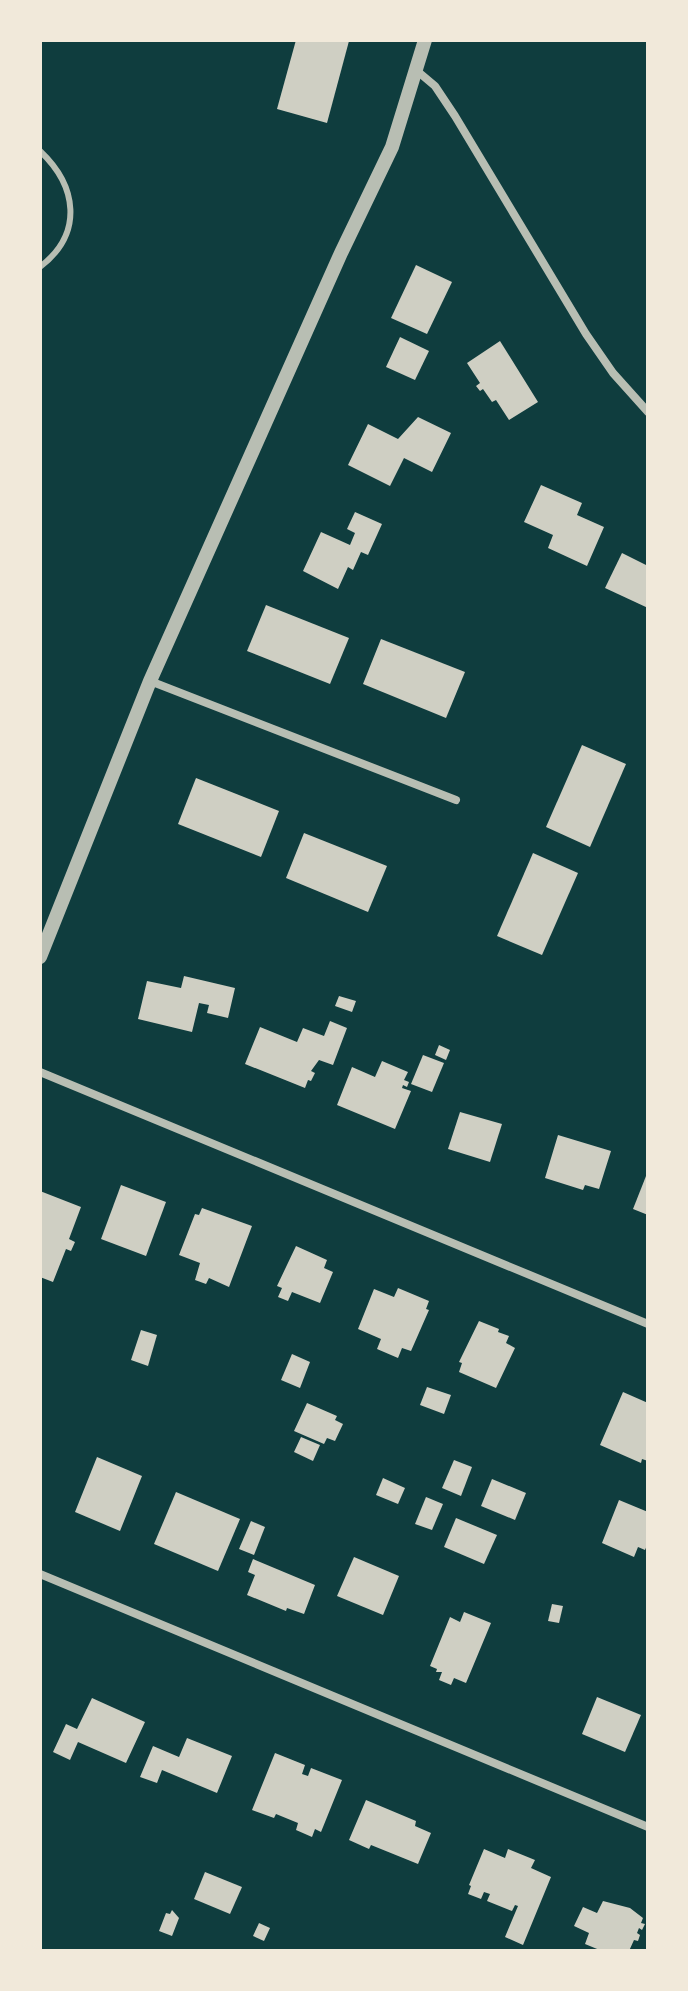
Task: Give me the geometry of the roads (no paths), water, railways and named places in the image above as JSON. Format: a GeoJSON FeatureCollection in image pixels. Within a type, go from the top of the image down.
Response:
{"type":"FeatureCollection","features":[{"type":"Feature","properties":{"kind":"street"},"geometry":{"type":"LineString","coordinates":[[40,957],[150,681],[341,253],[392,147],[424,43]]}},
{"type":"Feature","properties":{"kind":"street"},"geometry":{"type":"LineString","coordinates":[[416,70],[435,86],[455,116],[586,334],[613,373],[648,412]]}},
{"type":"Feature","properties":{"kind":"street"},"geometry":{"type":"LineString","coordinates":[[150,681],[456,800]]}},
{"type":"Feature","properties":{"kind":"street"},"geometry":{"type":"LineString","coordinates":[[40,1072],[648,1324]]}},
{"type":"Feature","properties":{"kind":"street"},"geometry":{"type":"LineString","coordinates":[[40,1574],[648,1827]]}},
{"type":"Feature","properties":{"kind":"lane"},"geometry":{"type":"LineString","coordinates":[[40,151],[57,167],[68,189],[71,213],[66,237],[52,258],[40,267]]}}]}
